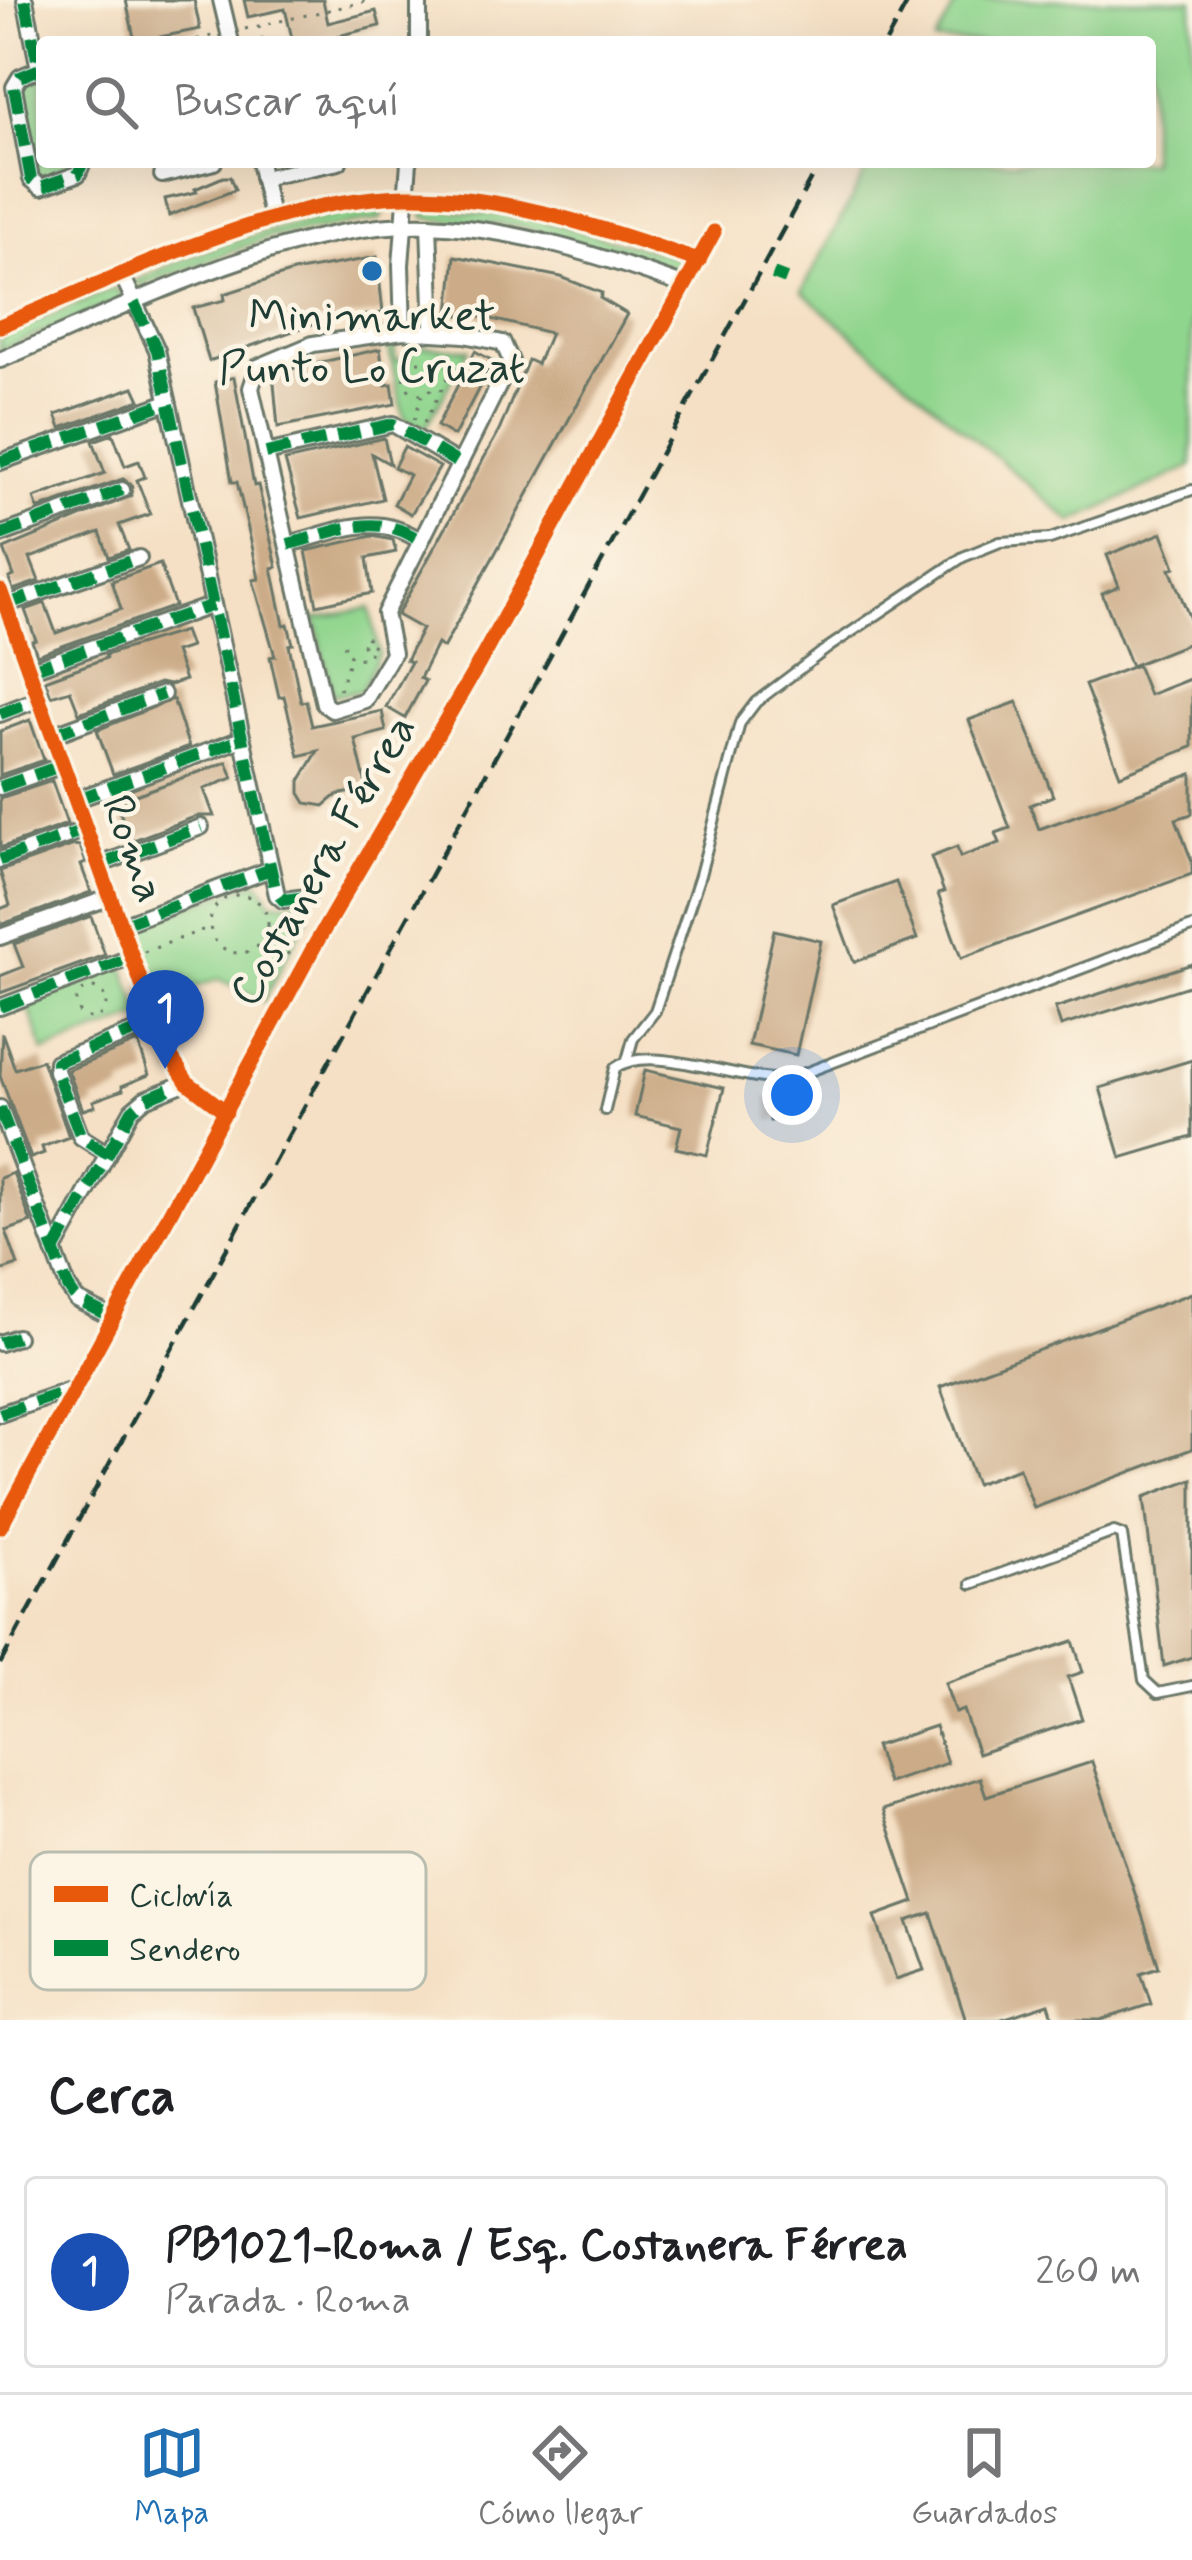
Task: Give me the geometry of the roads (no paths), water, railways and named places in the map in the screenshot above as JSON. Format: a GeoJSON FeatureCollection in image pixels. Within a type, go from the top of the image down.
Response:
{"type":"FeatureCollection","features":[{"type":"Feature","properties":{"kind":"street"},"geometry":{"type":"LineString","coordinates":[[25,0],[36,51]]}},
{"type":"Feature","properties":{"kind":"street"},"geometry":{"type":"LineString","coordinates":[[221,0],[230,36]]}},
{"type":"Feature","properties":{"kind":"street"},"geometry":{"type":"LineString","coordinates":[[419,0],[419,36]]}},
{"type":"Feature","properties":{"kind":"street"},"geometry":{"type":"LineString","coordinates":[[36,71],[8,84],[31,191],[82,168]]}},
{"type":"Feature","properties":{"kind":"street"},"geometry":{"type":"LineString","coordinates":[[162,175],[190,168]]}},
{"type":"Feature","properties":{"kind":"street"},"geometry":{"type":"LineString","coordinates":[[407,332],[401,265],[408,168]]}},
{"type":"Feature","properties":{"kind":"street"},"geometry":{"type":"LineString","coordinates":[[261,170],[272,220]]}},
{"type":"Feature","properties":{"kind":"street"},"geometry":{"type":"LineString","coordinates":[[0,326],[272,220],[405,196],[525,209],[699,260]]}},
{"type":"Feature","properties":{"kind":"street"},"geometry":{"type":"LineString","coordinates":[[0,360],[134,303],[305,240],[403,225],[549,242],[685,286]]}},
{"type":"Feature","properties":{"kind":"street"},"geometry":{"type":"LineString","coordinates":[[429,225],[430,269],[441,334]]}},
{"type":"Feature","properties":{"kind":"street","name":"Costanera Férrea"},"geometry":{"type":"LineString","coordinates":[[0,1527],[304,965],[479,663],[714,232]]}},
{"type":"Feature","properties":{"kind":"street"},"geometry":{"type":"LineString","coordinates":[[401,265],[418,276],[430,269]]}},
{"type":"Feature","properties":{"kind":"street"},"geometry":{"type":"LineString","coordinates":[[122,275],[154,339],[271,869],[280,898],[307,897]]}},
{"type":"Feature","properties":{"kind":"street"},"geometry":{"type":"LineString","coordinates":[[407,332],[503,343],[511,361],[385,613],[393,653],[365,700],[332,710],[326,706],[251,388],[258,367],[313,344],[407,332]]}},
{"type":"Feature","properties":{"kind":"street"},"geometry":{"type":"LineString","coordinates":[[0,462],[168,402]]}},
{"type":"Feature","properties":{"kind":"street"},"geometry":{"type":"LineString","coordinates":[[266,453],[393,424],[460,464]]}},
{"type":"Feature","properties":{"kind":"street"},"geometry":{"type":"LineString","coordinates":[[0,535],[122,490]]}},
{"type":"Feature","properties":{"kind":"street"},"geometry":{"type":"LineString","coordinates":[[288,544],[375,523],[390,523],[422,541]]}},
{"type":"Feature","properties":{"kind":"street"},"geometry":{"type":"LineString","coordinates":[[3,598],[139,558]]}},
{"type":"Feature","properties":{"kind":"street","name":"Roma"},"geometry":{"type":"LineString","coordinates":[[3,598],[170,1058],[187,1082],[226,1112]]}},
{"type":"Feature","properties":{"kind":"street"},"geometry":{"type":"LineString","coordinates":[[29,670],[213,604]]}},
{"type":"Feature","properties":{"kind":"street"},"geometry":{"type":"LineString","coordinates":[[0,642],[16,636]]}},
{"type":"Feature","properties":{"kind":"street"},"geometry":{"type":"LineString","coordinates":[[52,735],[164,694]]}},
{"type":"Feature","properties":{"kind":"street"},"geometry":{"type":"LineString","coordinates":[[0,714],[39,699]]}},
{"type":"Feature","properties":{"kind":"street"},"geometry":{"type":"LineString","coordinates":[[75,800],[242,739]]}},
{"type":"Feature","properties":{"kind":"street"},"geometry":{"type":"LineString","coordinates":[[0,787],[63,765]]}},
{"type":"Feature","properties":{"kind":"street"},"geometry":{"type":"LineString","coordinates":[[99,865],[201,827]]}},
{"type":"Feature","properties":{"kind":"street"},"geometry":{"type":"LineString","coordinates":[[0,860],[86,829]]}},
{"type":"Feature","properties":{"kind":"street"},"geometry":{"type":"LineString","coordinates":[[121,925],[271,869]]}},
{"type":"Feature","properties":{"kind":"street"},"geometry":{"type":"LineString","coordinates":[[0,937],[110,897]]}},
{"type":"Feature","properties":{"kind":"street"},"geometry":{"type":"LineString","coordinates":[[0,1007],[132,957]]}},
{"type":"Feature","properties":{"kind":"street"},"geometry":{"type":"LineString","coordinates":[[108,1154],[81,1137],[56,1062],[156,1023]]}},
{"type":"Feature","properties":{"kind":"street"},"geometry":{"type":"LineString","coordinates":[[55,1251],[136,1105],[187,1082]]}},
{"type":"Feature","properties":{"kind":"street"},"geometry":{"type":"LineString","coordinates":[[0,1108],[73,1294],[113,1318]]}},
{"type":"Feature","properties":{"kind":"street"},"geometry":{"type":"LineString","coordinates":[[0,1343],[17,1337]]}},
{"type":"Feature","properties":{"kind":"street"},"geometry":{"type":"LineString","coordinates":[[0,1414],[76,1388]]}},
{"type":"Feature","properties":{"kind":"lane"},"geometry":{"type":"LineString","coordinates":[[627,1060],[633,1039],[656,1011],[700,875],[740,723],[756,702],[962,557],[1000,542],[1050,539],[1192,490]]}},
{"type":"Feature","properties":{"kind":"lane"},"geometry":{"type":"LineString","coordinates":[[605,1110],[615,1069],[627,1060],[650,1058],[764,1081],[789,1079],[1192,927]]}},
{"type":"Feature","properties":{"kind":"lane"},"geometry":{"type":"LineString","coordinates":[[972,1584],[1114,1532],[1122,1535],[1144,1680],[1158,1693],[1192,1686]]}},
{"type":"Feature","properties":{"kind":"railway"},"geometry":{"type":"LineString","coordinates":[[889,36],[909,0]]}},
{"type":"Feature","properties":{"kind":"railway"},"geometry":{"type":"LineString","coordinates":[[0,1664],[817,168]]}},
{"type":"Feature","properties":{"kind":"place","name":"Minimarket Punto Lo Cruzat"},"geometry":{"type":"Point","coordinates":[372,271]}},
{"type":"Feature","properties":{"kind":"place","name":"PB1021-Roma / Esq. Costanera Férrea"},"geometry":{"type":"Point","coordinates":[165,1069]}}]}
